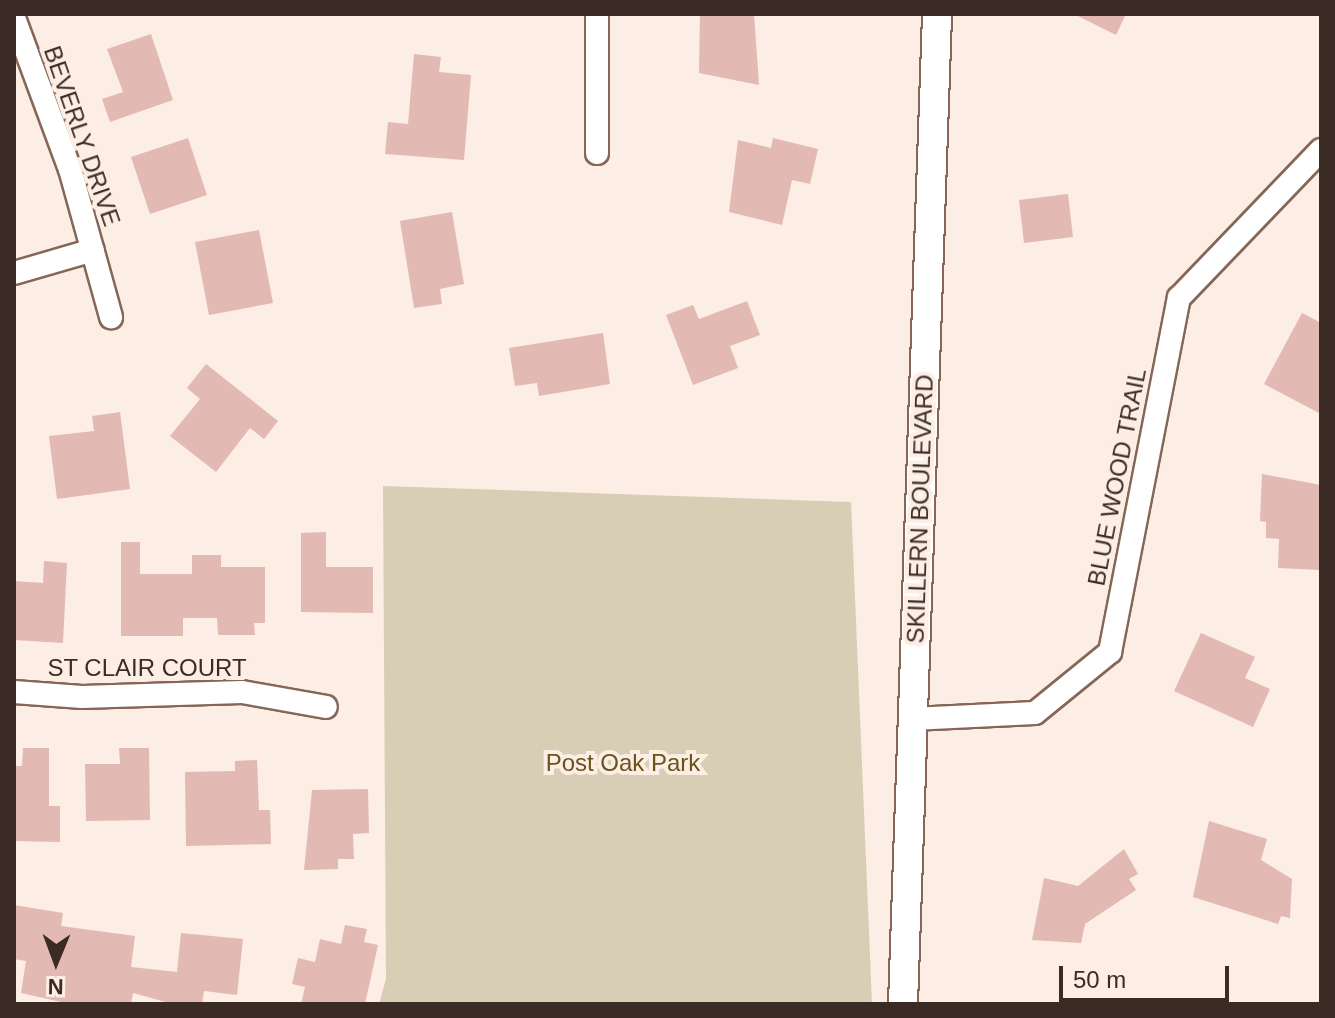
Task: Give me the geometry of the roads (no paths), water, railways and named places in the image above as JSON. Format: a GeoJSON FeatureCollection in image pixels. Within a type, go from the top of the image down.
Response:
{"type":"FeatureCollection","features":[{"type":"Feature","properties":{"kind":"street"},"geometry":{"type":"LineString","coordinates":[[597,14],[597,153]]}},
{"type":"Feature","properties":{"kind":"street","name":"SKILLERN BOULEVARD"},"geometry":{"type":"LineString","coordinates":[[903,1004],[937,14]]}},
{"type":"Feature","properties":{"kind":"street","name":"BEVERLY DRIVE"},"geometry":{"type":"LineString","coordinates":[[14,18],[93,250],[111,317]]}},
{"type":"Feature","properties":{"kind":"street","name":"BLUE WOOD TRAIL"},"geometry":{"type":"LineString","coordinates":[[912,719],[1035,713],[1110,652],[1179,298],[1321,150]]}},
{"type":"Feature","properties":{"kind":"street"},"geometry":{"type":"LineString","coordinates":[[14,273],[93,250]]}},
{"type":"Feature","properties":{"kind":"street","name":"ST CLAIR COURT"},"geometry":{"type":"LineString","coordinates":[[14,692],[82,697],[242,692],[326,707]]}},
{"type":"Feature","properties":{"kind":"park label","name":"Post Oak Park"},"geometry":{"type":"Point","coordinates":[623,763]}}]}
